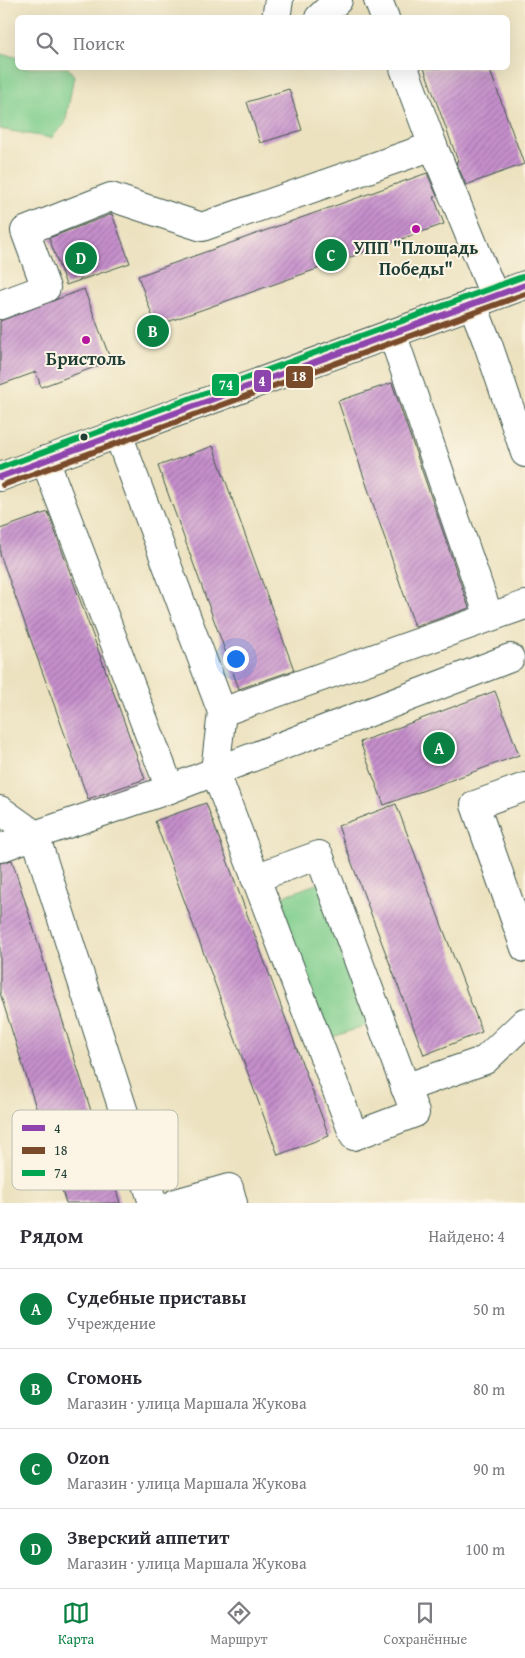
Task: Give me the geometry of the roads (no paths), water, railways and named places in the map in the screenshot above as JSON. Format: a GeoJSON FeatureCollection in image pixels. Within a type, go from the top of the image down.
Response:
{"type":"FeatureCollection","features":[{"type":"Feature","properties":{"kind":"main road"},"geometry":{"type":"LineString","coordinates":[[276,15],[279,0]]}},
{"type":"Feature","properties":{"kind":"main road"},"geometry":{"type":"LineString","coordinates":[[322,15],[338,0]]}},
{"type":"Feature","properties":{"kind":"main road"},"geometry":{"type":"LineString","coordinates":[[378,0],[384,15]]}},
{"type":"Feature","properties":{"kind":"main road"},"geometry":{"type":"LineString","coordinates":[[405,70],[433,146],[483,299],[488,344],[525,453]]}},
{"type":"Feature","properties":{"kind":"main road"},"geometry":{"type":"LineString","coordinates":[[0,305],[46,288],[25,231],[111,197],[202,227],[433,146]]}},
{"type":"Feature","properties":{"kind":"main road"},"geometry":{"type":"LineString","coordinates":[[0,477],[525,285]]}},
{"type":"Feature","properties":{"kind":"main road"},"geometry":{"type":"LineString","coordinates":[[392,333],[489,617]]}},
{"type":"Feature","properties":{"kind":"main road"},"geometry":{"type":"LineString","coordinates":[[118,434],[222,712],[215,771],[255,878],[354,1136],[415,1113],[319,855],[255,878]]}},
{"type":"Feature","properties":{"kind":"main road"},"geometry":{"type":"LineString","coordinates":[[45,460],[170,788]]}},
{"type":"Feature","properties":{"kind":"main road"},"geometry":{"type":"LineString","coordinates":[[222,712],[525,605]]}},
{"type":"Feature","properties":{"kind":"main road"},"geometry":{"type":"LineString","coordinates":[[0,848],[170,788],[510,658]]}},
{"type":"Feature","properties":{"kind":"main road"},"geometry":{"type":"LineString","coordinates":[[525,787],[475,805],[525,948]]}},
{"type":"Feature","properties":{"kind":"main road"},"geometry":{"type":"LineString","coordinates":[[0,810],[35,835],[123,1110]]}},
{"type":"Feature","properties":{"kind":"main road"},"geometry":{"type":"LineString","coordinates":[[406,1088],[485,1060],[525,1022]]}},
{"type":"Feature","properties":{"kind":"main road"},"geometry":{"type":"LineString","coordinates":[[176,1203],[229,1188],[234,1203]]}},
{"type":"Feature","properties":{"kind":"main road"},"geometry":{"type":"LineString","coordinates":[[149,1190],[153,1203]]}},
{"type":"Feature","properties":{"kind":"place","name":"УПП \"Площадь Победы\""},"geometry":{"type":"Point","coordinates":[416,229]}},
{"type":"Feature","properties":{"kind":"place","name":"Ozon"},"geometry":{"type":"Point","coordinates":[331,255]}},
{"type":"Feature","properties":{"kind":"place","name":"Зверский аппетит"},"geometry":{"type":"Point","coordinates":[81,258]}},
{"type":"Feature","properties":{"kind":"place","name":"Сгомонь"},"geometry":{"type":"Point","coordinates":[153,331]}},
{"type":"Feature","properties":{"kind":"place","name":"Бристоль"},"geometry":{"type":"Point","coordinates":[86,340]}},
{"type":"Feature","properties":{"kind":"place","name":"Судебные приставы"},"geometry":{"type":"Point","coordinates":[439,748]}}]}
